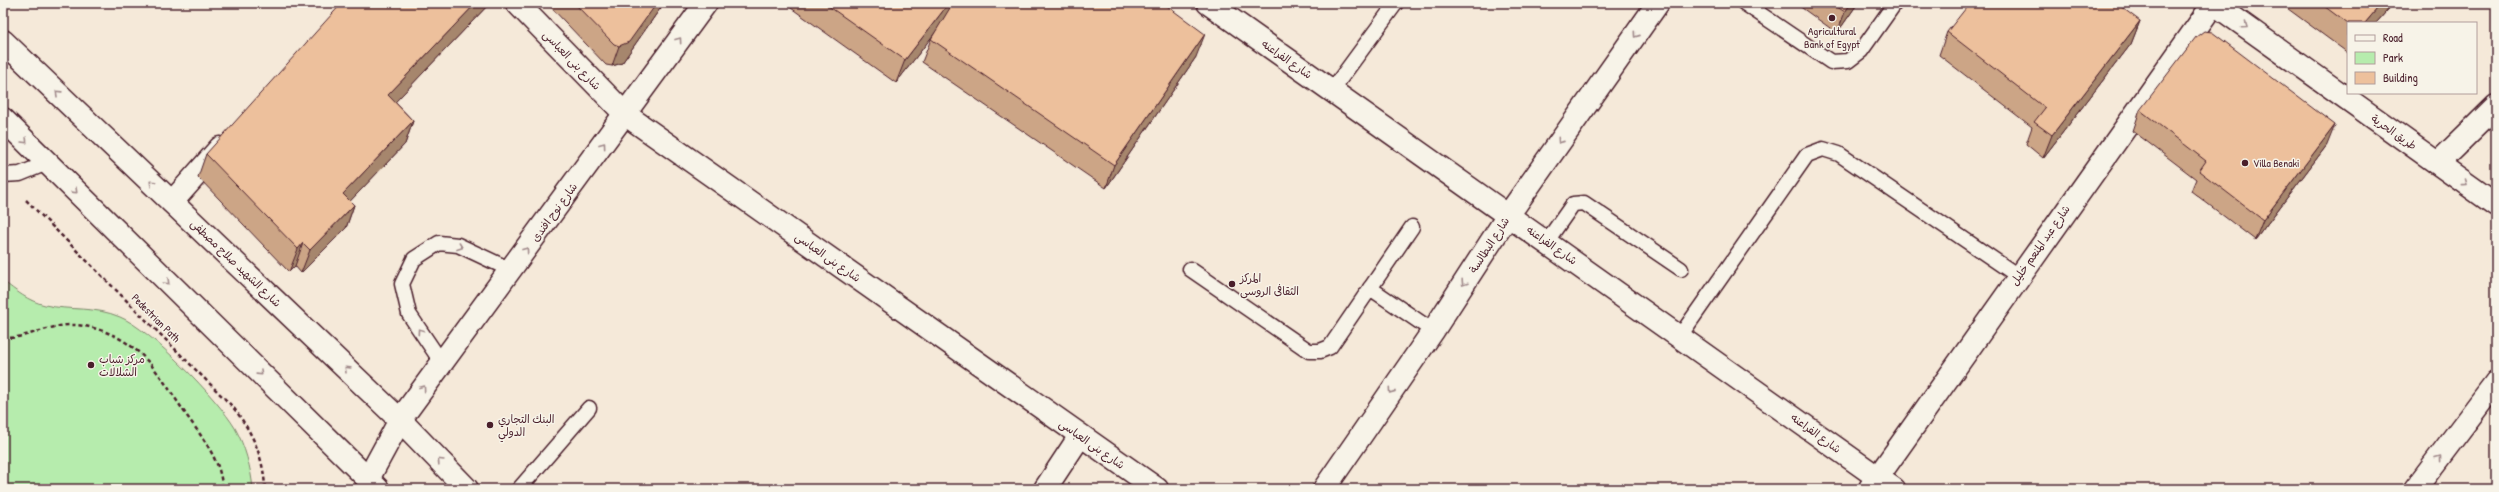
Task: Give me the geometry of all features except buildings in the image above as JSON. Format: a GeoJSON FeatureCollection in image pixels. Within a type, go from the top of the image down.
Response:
{"type":"FeatureCollection","features":[{"type":"Feature","properties":{"kind":"street","name":"شارع بنى العباسى"},"geometry":{"type":"LineString","coordinates":[[517,3],[626,115],[1157,489]]}},
{"type":"Feature","properties":{"kind":"street","name":"شارع نوح افندى"},"geometry":{"type":"LineString","coordinates":[[369,486],[400,420],[626,115],[706,3]]}},
{"type":"Feature","properties":{"kind":"street","name":"شارع الفراعنه"},"geometry":{"type":"LineString","coordinates":[[1208,3],[1680,336],[1880,485]]}},
{"type":"Feature","properties":{"kind":"street","name":"شارع البطالسة"},"geometry":{"type":"LineString","coordinates":[[1324,489],[1433,331],[1508,214],[1658,3]]}},
{"type":"Feature","properties":{"kind":"street","name":"طريق الحرية"},"geometry":{"type":"LineString","coordinates":[[2217,4],[2496,205]]}},
{"type":"Feature","properties":{"kind":"street","name":"شارع عبد المنعم خليل"},"geometry":{"type":"LineString","coordinates":[[1880,485],[2018,276],[2217,4]]}},
{"type":"Feature","properties":{"kind":"street","name":"شارع الشهيد صلاح مصطفى"},"geometry":{"type":"LineString","coordinates":[[3,40],[400,420],[467,489]]}},
{"type":"Feature","properties":{"kind":"street"},"geometry":{"type":"LineString","coordinates":[[2438,163],[2496,106]]}},
{"type":"Feature","properties":{"kind":"street"},"geometry":{"type":"LineString","coordinates":[[3,119],[369,486]]}},
{"type":"Feature","properties":{"kind":"street"},"geometry":{"type":"LineString","coordinates":[[172,202],[234,132]]}},
{"type":"Feature","properties":{"kind":"street"},"geometry":{"type":"LineString","coordinates":[[2415,489],[2496,382]]}},
{"type":"Feature","properties":{"kind":"street"},"geometry":{"type":"LineString","coordinates":[[1045,489],[1080,436]]}},
{"type":"Feature","properties":{"kind":"lane"},"geometry":{"type":"LineString","coordinates":[[1332,90],[1396,3]]}},
{"type":"Feature","properties":{"kind":"lane"},"geometry":{"type":"LineString","coordinates":[[1744,3],[1831,62],[1848,61],[1861,51],[1895,3]]}},
{"type":"Feature","properties":{"kind":"lane"},"geometry":{"type":"LineString","coordinates":[[1680,336],[1807,155],[1823,149],[1839,154],[2018,276]]}},
{"type":"Feature","properties":{"kind":"lane"},"geometry":{"type":"LineString","coordinates":[[3,175],[20,174],[47,164]]}},
{"type":"Feature","properties":{"kind":"lane"},"geometry":{"type":"LineString","coordinates":[[1547,241],[1573,204],[1584,203],[1681,269]]}},
{"type":"Feature","properties":{"kind":"lane"},"geometry":{"type":"LineString","coordinates":[[1190,269],[1309,351],[1320,351],[1330,347],[1412,227]]}},
{"type":"Feature","properties":{"kind":"lane"},"geometry":{"type":"LineString","coordinates":[[442,363],[408,314],[402,284],[414,259],[439,243],[458,246],[511,270]]}},
{"type":"Feature","properties":{"kind":"lane"},"geometry":{"type":"LineString","coordinates":[[1370,288],[1433,331]]}},
{"type":"Feature","properties":{"kind":"lane"},"geometry":{"type":"LineString","coordinates":[[518,489],[589,408]]}},
{"type":"Feature","properties":{"kind":"path","name":"Pedestrian Path"},"geometry":{"type":"LineString","coordinates":[[25,199],[232,406],[247,425],[257,448],[264,470],[265,489]]}},
{"type":"Feature","properties":{"kind":"path"},"geometry":{"type":"LineString","coordinates":[[3,338],[12,338],[56,325],[74,325],[94,328],[129,344],[145,357],[158,373],[208,447],[216,460],[223,489]]}},
{"type":"Feature","properties":{"kind":"green space","name":"مركز شباب الشلالات"},"geometry":{"type":"Polygon","coordinates":[[[3,281],[33,301],[54,307],[101,311],[120,317],[148,335],[199,383],[235,428],[245,450],[251,473],[253,489],[3,489],[3,281]]]}},
{"type":"Feature","properties":{"kind":"place","name":"Agricultural Bank of Egypt"},"geometry":{"type":"Point","coordinates":[1832,18]}},
{"type":"Feature","properties":{"kind":"place","name":"Villa Benaki"},"geometry":{"type":"Point","coordinates":[2245,163]}},
{"type":"Feature","properties":{"kind":"place","name":"المركز الثقافى الروسى"},"geometry":{"type":"Point","coordinates":[1232,284]}},
{"type":"Feature","properties":{"kind":"place","name":"مركز شباب الشلالات"},"geometry":{"type":"Point","coordinates":[91,365]}},
{"type":"Feature","properties":{"kind":"place","name":"البنك التجاري الدولي"},"geometry":{"type":"Point","coordinates":[490,425]}}]}
